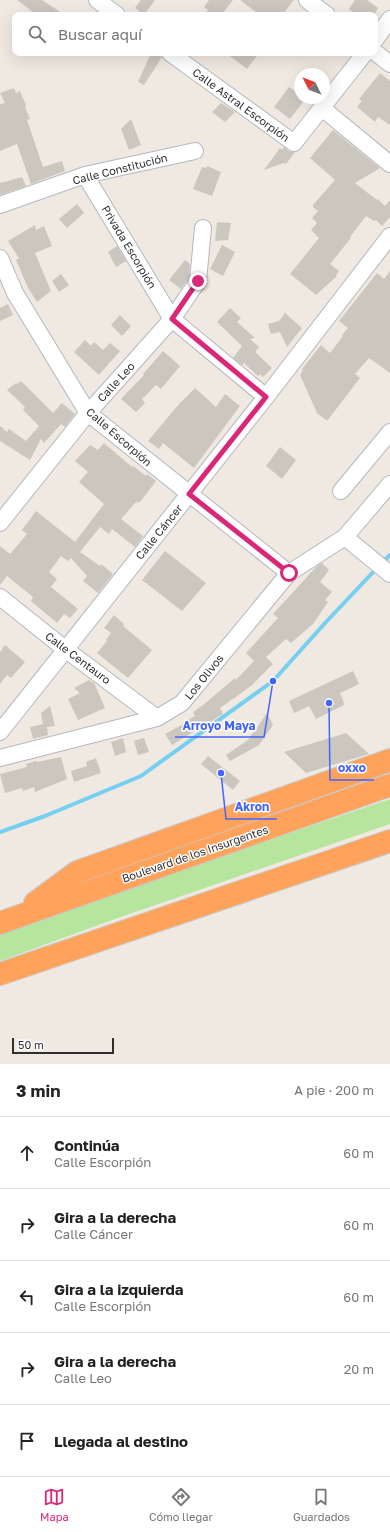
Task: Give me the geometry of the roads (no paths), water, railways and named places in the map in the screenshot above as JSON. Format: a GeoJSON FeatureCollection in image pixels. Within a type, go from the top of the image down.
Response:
{"type":"FeatureCollection","features":[{"type":"Feature","properties":{"kind":"highway"},"geometry":{"type":"LineString","coordinates":[[8,920],[77,872],[390,760]]}},
{"type":"Feature","properties":{"kind":"highway","name":"Boulevard de los Insurgentes"},"geometry":{"type":"LineString","coordinates":[[8,920],[390,786]]}},
{"type":"Feature","properties":{"kind":"highway"},"geometry":{"type":"LineString","coordinates":[[0,974],[390,841]]}},
{"type":"Feature","properties":{"kind":"street"},"geometry":{"type":"LineString","coordinates":[[97,0],[113,12]]}},
{"type":"Feature","properties":{"kind":"street"},"geometry":{"type":"LineString","coordinates":[[307,0],[323,12]]}},
{"type":"Feature","properties":{"kind":"street"},"geometry":{"type":"LineString","coordinates":[[378,36],[390,18]]}},
{"type":"Feature","properties":{"kind":"street"},"geometry":{"type":"LineString","coordinates":[[378,54],[390,64]]}},
{"type":"Feature","properties":{"kind":"street","name":"Calle Astral Escorpión"},"geometry":{"type":"LineString","coordinates":[[174,56],[294,143],[322,108]]}},
{"type":"Feature","properties":{"kind":"street"},"geometry":{"type":"LineString","coordinates":[[363,56],[322,108],[390,164]]}},
{"type":"Feature","properties":{"kind":"street","name":"Calle Constitución"},"geometry":{"type":"LineString","coordinates":[[0,206],[85,175],[195,151]]}},
{"type":"Feature","properties":{"kind":"street","name":"Privada Escorpión"},"geometry":{"type":"LineString","coordinates":[[85,175],[172,319]]}},
{"type":"Feature","properties":{"kind":"street","name":"Calle Leo"},"geometry":{"type":"LineString","coordinates":[[0,523],[88,413],[172,319],[198,281],[203,228]]}},
{"type":"Feature","properties":{"kind":"street","name":"Calle Cáncer"},"geometry":{"type":"LineString","coordinates":[[0,732],[266,397],[390,236]]}},
{"type":"Feature","properties":{"kind":"street","name":"Calle Escorpión"},"geometry":{"type":"LineString","coordinates":[[0,258],[15,293],[88,413],[289,573]]}},
{"type":"Feature","properties":{"kind":"street"},"geometry":{"type":"LineString","coordinates":[[172,319],[266,397]]}},
{"type":"Feature","properties":{"kind":"street"},"geometry":{"type":"LineString","coordinates":[[341,491],[390,432]]}},
{"type":"Feature","properties":{"kind":"street","name":"Los Olivos"},"geometry":{"type":"LineString","coordinates":[[0,758],[158,718],[182,704],[289,573],[345,537],[390,484]]}},
{"type":"Feature","properties":{"kind":"street"},"geometry":{"type":"LineString","coordinates":[[345,537],[390,574]]}},
{"type":"Feature","properties":{"kind":"street","name":"Calle Centauro"},"geometry":{"type":"LineString","coordinates":[[0,597],[65,649],[158,718]]}},
{"type":"Feature","properties":{"kind":"waterway"},"geometry":{"type":"LineString","coordinates":[[382,563],[390,555]]}},
{"type":"Feature","properties":{"kind":"waterway"},"geometry":{"type":"LineString","coordinates":[[0,832],[45,816],[141,776],[273,681],[377,568]]}},
{"type":"Feature","properties":{"kind":"place","name":"Arroyo Maya"},"geometry":{"type":"Point","coordinates":[273,681]}},
{"type":"Feature","properties":{"kind":"place","name":"oxxo"},"geometry":{"type":"Point","coordinates":[329,703]}},
{"type":"Feature","properties":{"kind":"place","name":"Akron"},"geometry":{"type":"Point","coordinates":[221,773]}}]}
